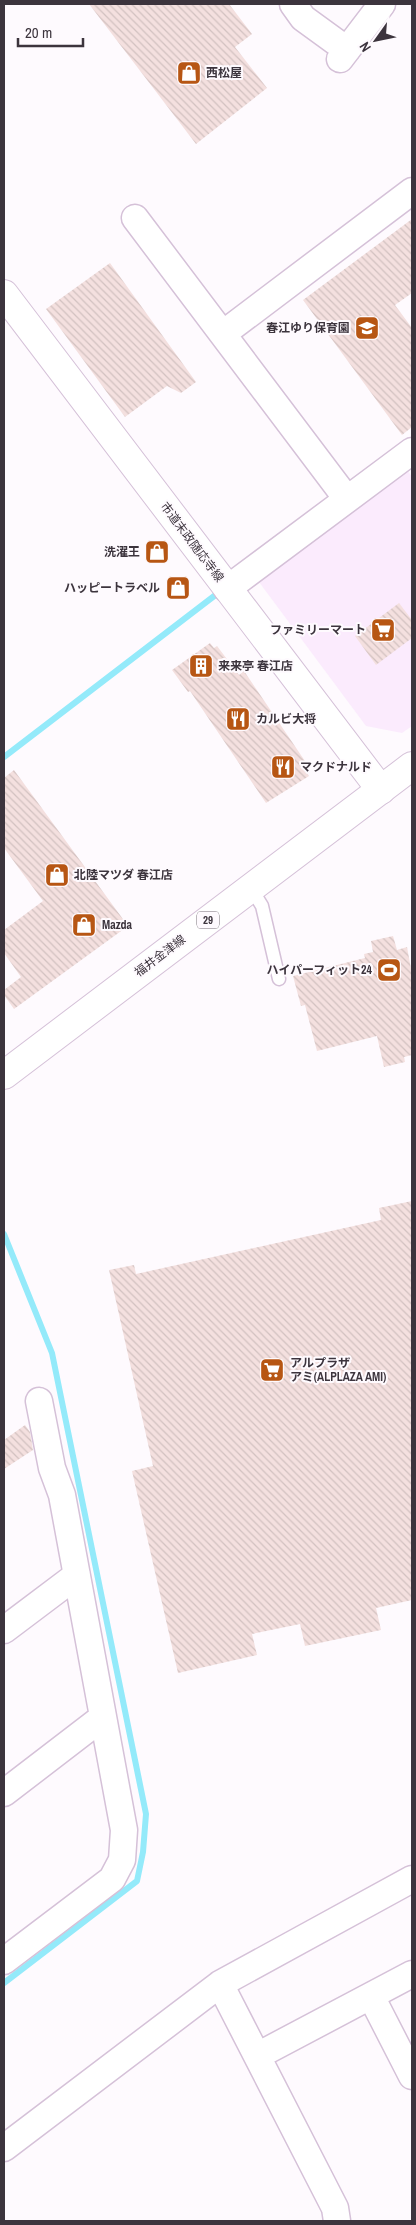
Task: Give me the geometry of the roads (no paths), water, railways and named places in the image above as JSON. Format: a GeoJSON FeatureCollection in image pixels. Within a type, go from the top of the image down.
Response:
{"type":"FeatureCollection","features":[{"type":"Feature","properties":{"kind":"street"},"geometry":{"type":"LineString","coordinates":[[293,4],[303,18],[344,54],[382,4]]}},
{"type":"Feature","properties":{"kind":"street"},"geometry":{"type":"LineString","coordinates":[[224,333],[412,191]]}},
{"type":"Feature","properties":{"kind":"street"},"geometry":{"type":"LineString","coordinates":[[135,218],[224,333],[347,499]]}},
{"type":"Feature","properties":{"kind":"street","name":"市道末政随応寺線"},"geometry":{"type":"LineString","coordinates":[[4,294],[381,790]]}},
{"type":"Feature","properties":{"kind":"street"},"geometry":{"type":"LineString","coordinates":[[227,589],[412,451]]}},
{"type":"Feature","properties":{"kind":"street","name":"福井金津線"},"geometry":{"type":"LineString","coordinates":[[4,1075],[412,766]]}},
{"type":"Feature","properties":{"kind":"street"},"geometry":{"type":"LineString","coordinates":[[4,1961],[112,1879],[122,1860],[124,1830],[62,1495],[52,1468],[39,1401]]}},
{"type":"Feature","properties":{"kind":"street"},"geometry":{"type":"LineString","coordinates":[[4,1630],[77,1575]]}},
{"type":"Feature","properties":{"kind":"street"},"geometry":{"type":"LineString","coordinates":[[4,1793],[103,1717]]}},
{"type":"Feature","properties":{"kind":"street"},"geometry":{"type":"LineString","coordinates":[[4,2148],[220,1984],[412,1879]]}},
{"type":"Feature","properties":{"kind":"street"},"geometry":{"type":"LineString","coordinates":[[257,2056],[412,1974]]}},
{"type":"Feature","properties":{"kind":"street"},"geometry":{"type":"LineString","coordinates":[[220,1984],[335,2208],[337,2221]]}},
{"type":"Feature","properties":{"kind":"street"},"geometry":{"type":"LineString","coordinates":[[371,1996],[412,2076]]}},
{"type":"Feature","properties":{"kind":"lane"},"geometry":{"type":"LineString","coordinates":[[252,888],[262,906],[279,979]]}},
{"type":"Feature","properties":{"kind":"waterway"},"geometry":{"type":"LineString","coordinates":[[4,757],[222,590]]}},
{"type":"Feature","properties":{"kind":"waterway"},"geometry":{"type":"LineString","coordinates":[[4,1234],[52,1353],[146,1814],[143,1852],[137,1881],[4,1983]]}},
{"type":"Feature","properties":{"kind":"place","name":"西松屋"},"geometry":{"type":"Point","coordinates":[189,73]}},
{"type":"Feature","properties":{"kind":"place","name":"春江ゆり保育園"},"geometry":{"type":"Point","coordinates":[367,328]}},
{"type":"Feature","properties":{"kind":"place","name":"洗濯王"},"geometry":{"type":"Point","coordinates":[157,552]}},
{"type":"Feature","properties":{"kind":"place","name":"ハッピートラベル"},"geometry":{"type":"Point","coordinates":[178,588]}},
{"type":"Feature","properties":{"kind":"place","name":"ファミリーマート"},"geometry":{"type":"Point","coordinates":[383,630]}},
{"type":"Feature","properties":{"kind":"place","name":"来来亭 春江店"},"geometry":{"type":"Point","coordinates":[201,666]}},
{"type":"Feature","properties":{"kind":"place","name":"カルビ大将"},"geometry":{"type":"Point","coordinates":[238,719]}},
{"type":"Feature","properties":{"kind":"place","name":"マクドナルド"},"geometry":{"type":"Point","coordinates":[283,767]}},
{"type":"Feature","properties":{"kind":"place","name":"北陸マツダ 春江店"},"geometry":{"type":"Point","coordinates":[57,875]}},
{"type":"Feature","properties":{"kind":"place","name":"Mazda"},"geometry":{"type":"Point","coordinates":[84,925]}},
{"type":"Feature","properties":{"kind":"place","name":"ハイパーフィット24"},"geometry":{"type":"Point","coordinates":[389,970]}},
{"type":"Feature","properties":{"kind":"place","name":"アルプラザ アミ(ALPLAZA AMI)"},"geometry":{"type":"Point","coordinates":[272,1370]}}]}
